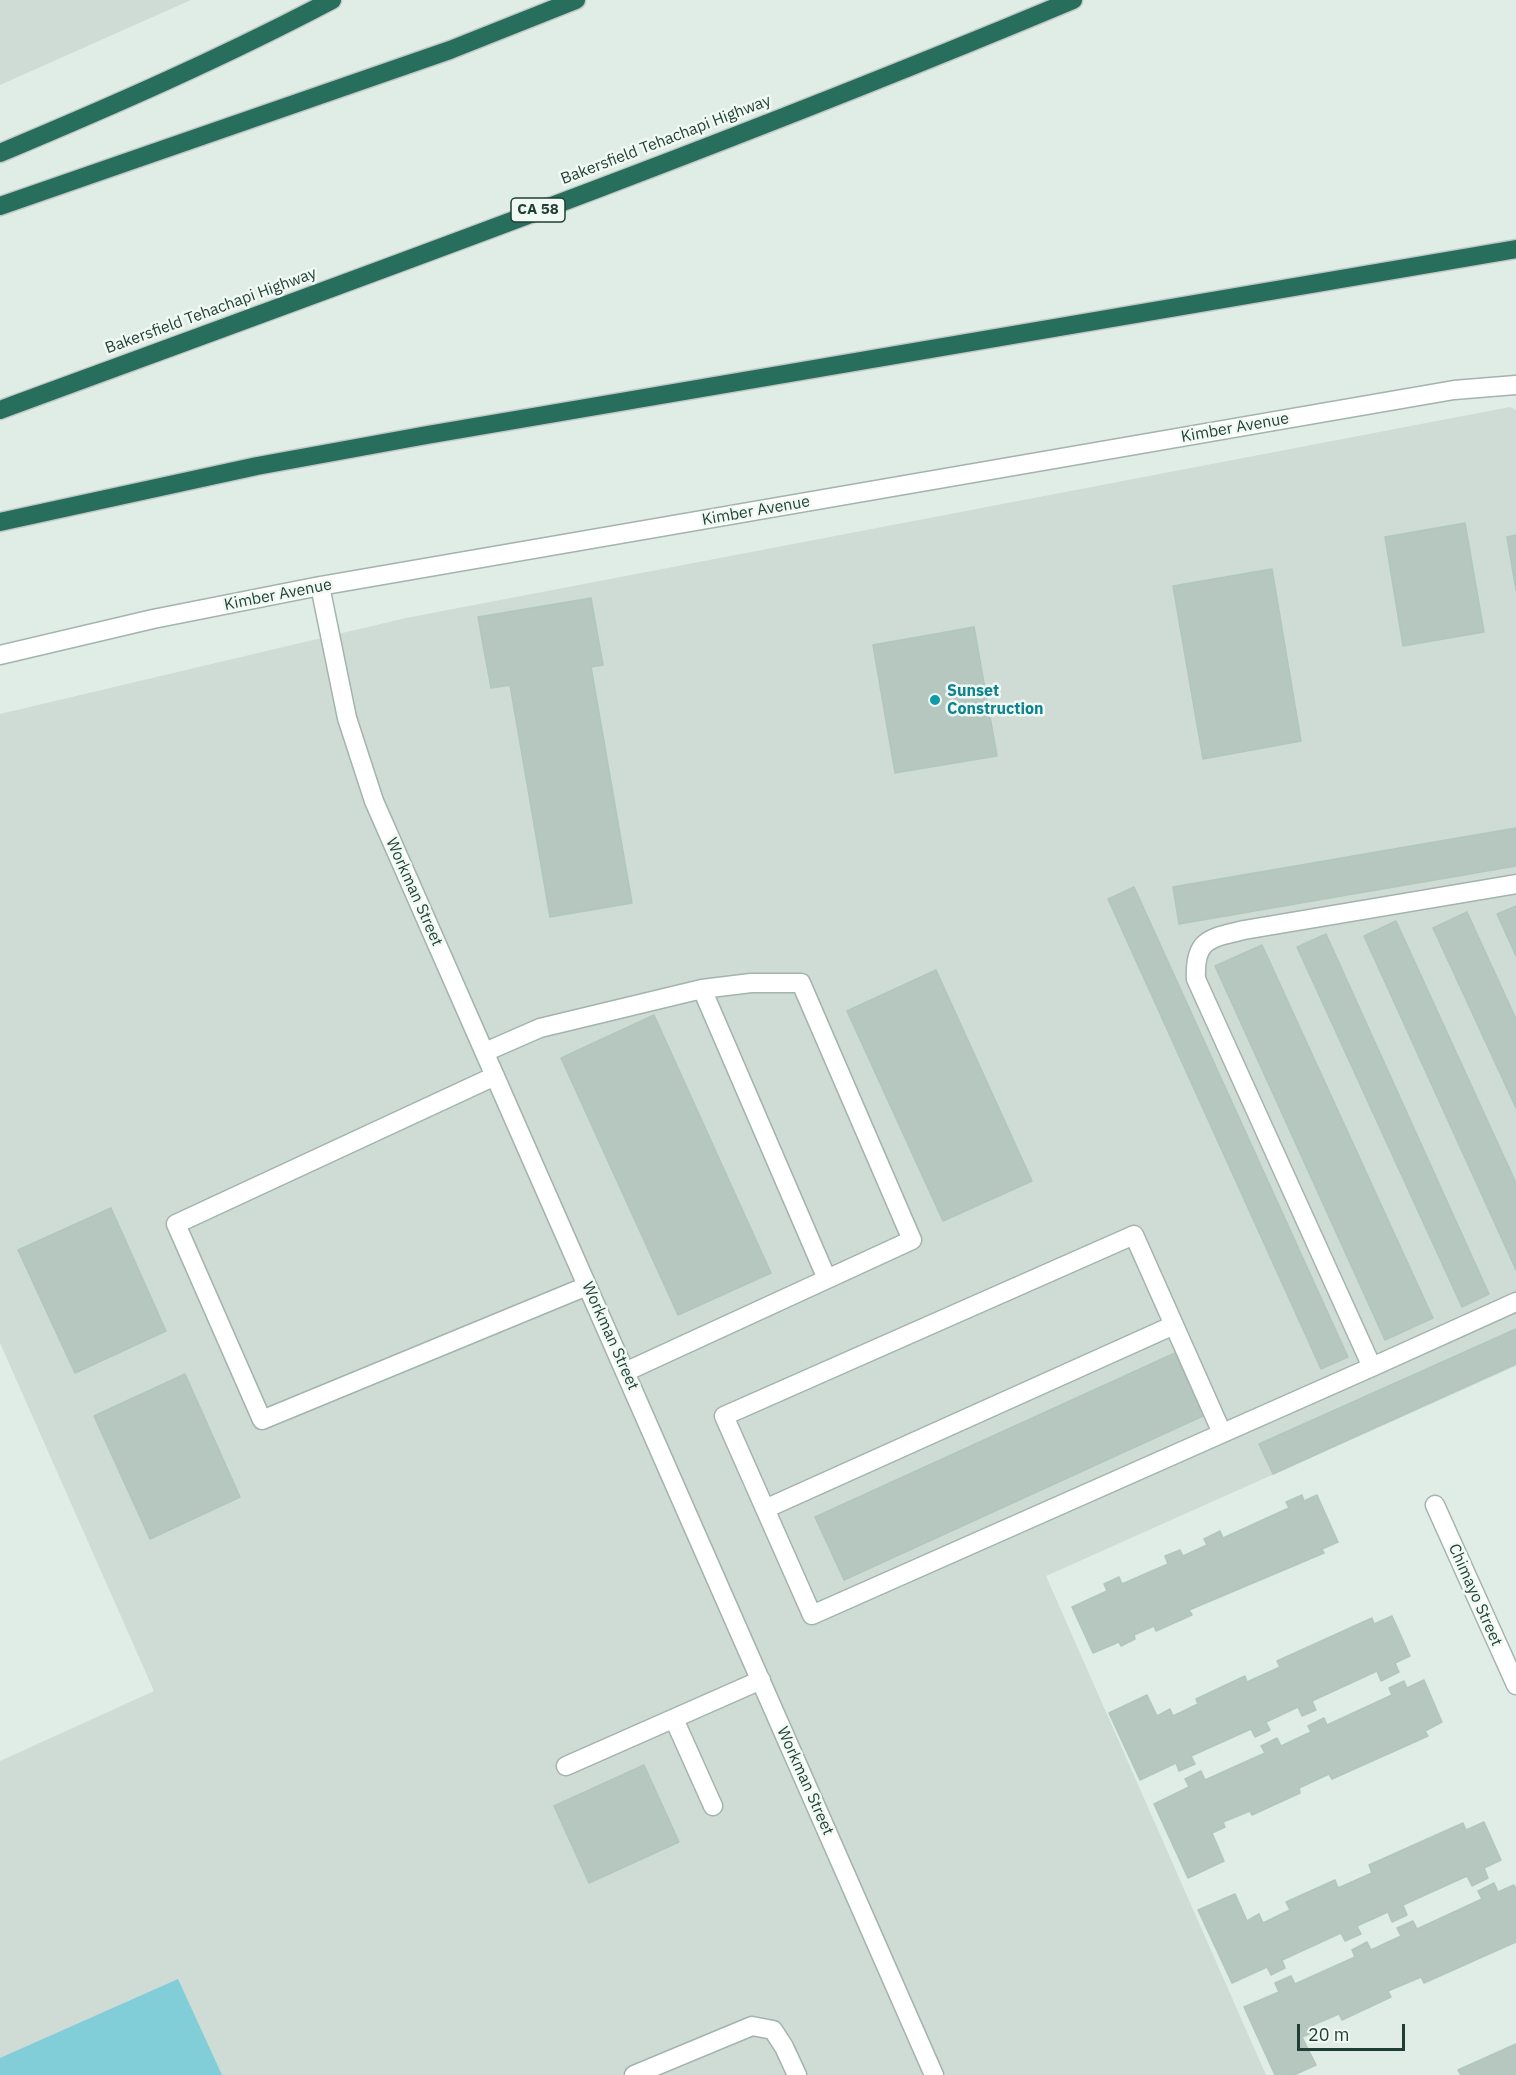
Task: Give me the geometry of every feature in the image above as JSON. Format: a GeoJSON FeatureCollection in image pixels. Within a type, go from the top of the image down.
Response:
{"type":"FeatureCollection","features":[{"type":"Feature","properties":{"kind":"highway"},"geometry":{"type":"LineString","coordinates":[[0,153],[123,101],[282,27],[332,0]]}},
{"type":"Feature","properties":{"kind":"highway"},"geometry":{"type":"LineString","coordinates":[[0,206],[450,50],[576,0]]}},
{"type":"Feature","properties":{"kind":"highway","name":"Bakersfield Tehachapi Highway"},"geometry":{"type":"LineString","coordinates":[[0,410],[453,243],[951,51],[1073,0]]}},
{"type":"Feature","properties":{"kind":"highway"},"geometry":{"type":"LineString","coordinates":[[0,522],[203,477],[427,435],[1516,249]]}},
{"type":"Feature","properties":{"kind":"street","name":"Kimber Avenue"},"geometry":{"type":"LineString","coordinates":[[0,655],[153,620],[320,586],[1454,390],[1516,385]]}},
{"type":"Feature","properties":{"kind":"street","name":"Workman Street"},"geometry":{"type":"LineString","coordinates":[[320,586],[347,718],[374,801],[934,2075]]}},
{"type":"Feature","properties":{"kind":"street"},"geometry":{"type":"LineString","coordinates":[[1372,1367],[1196,979],[1195,958],[1203,944],[1220,936],[1244,930],[1516,884]]}},
{"type":"Feature","properties":{"kind":"street"},"geometry":{"type":"LineString","coordinates":[[485,1052],[540,1028],[702,989],[751,983],[801,983],[912,1240],[625,1372]]}},
{"type":"Feature","properties":{"kind":"street"},"geometry":{"type":"LineString","coordinates":[[702,989],[827,1279]]}},
{"type":"Feature","properties":{"kind":"street"},"geometry":{"type":"LineString","coordinates":[[495,1077],[176,1224],[262,1420],[587,1286]]}},
{"type":"Feature","properties":{"kind":"street"},"geometry":{"type":"LineString","coordinates":[[1222,1433],[1134,1234],[724,1416],[812,1615],[1372,1367],[1516,1302]]}},
{"type":"Feature","properties":{"kind":"street"},"geometry":{"type":"LineString","coordinates":[[765,1509],[1174,1325]]}},
{"type":"Feature","properties":{"kind":"street","name":"Chimayo Street"},"geometry":{"type":"LineString","coordinates":[[1435,1505],[1516,1685]]}},
{"type":"Feature","properties":{"kind":"street"},"geometry":{"type":"LineString","coordinates":[[566,1766],[760,1680]]}},
{"type":"Feature","properties":{"kind":"street"},"geometry":{"type":"LineString","coordinates":[[674,1719],[713,1806]]}},
{"type":"Feature","properties":{"kind":"street"},"geometry":{"type":"LineString","coordinates":[[634,2075],[752,2026],[773,2030],[797,2075]]}},
{"type":"Feature","properties":{"kind":"shaded area"},"geometry":{"type":"Polygon","coordinates":[[[0,0],[191,0],[0,85],[0,0]]]}},
{"type":"Feature","properties":{"kind":"shaded area"},"geometry":{"type":"Polygon","coordinates":[[[1510,407],[1516,410],[1516,1366],[1046,1576],[1266,2075],[0,2075],[0,1761],[154,1691],[0,1343],[0,714],[406,618],[1510,407]]]}},
{"type":"Feature","properties":{"kind":"water"},"geometry":{"type":"Polygon","coordinates":[[[178,1979],[222,2075],[0,2075],[0,2058],[178,1979]]]}},
{"type":"Feature","properties":{"kind":"building"},"geometry":{"type":"Polygon","coordinates":[[[1465,523],[1484,632],[1403,646],[1385,537],[1465,523]]]}},
{"type":"Feature","properties":{"kind":"building"},"geometry":{"type":"Polygon","coordinates":[[[1516,535],[1516,590],[1507,537],[1516,535]]]}},
{"type":"Feature","properties":{"kind":"building"},"geometry":{"type":"Polygon","coordinates":[[[1272,569],[1301,741],[1203,759],[1173,586],[1272,569]]]}},
{"type":"Feature","properties":{"kind":"building"},"geometry":{"type":"Polygon","coordinates":[[[591,598],[603,665],[591,667],[632,903],[550,917],[510,685],[491,688],[478,617],[591,598]]]}},
{"type":"Feature","properties":{"kind":"building","name":"Sunset Construction"},"geometry":{"type":"Polygon","coordinates":[[[974,627],[997,756],[895,773],[873,645],[974,627]]]}},
{"type":"Feature","properties":{"kind":"building"},"geometry":{"type":"Polygon","coordinates":[[[1516,828],[1516,866],[1179,924],[1173,887],[1516,828]]]}},
{"type":"Feature","properties":{"kind":"building"},"geometry":{"type":"Polygon","coordinates":[[[1134,887],[1348,1357],[1321,1369],[1108,899],[1134,887]]]}},
{"type":"Feature","properties":{"kind":"building"},"geometry":{"type":"Polygon","coordinates":[[[1516,906],[1516,956],[1497,914],[1516,906]]]}},
{"type":"Feature","properties":{"kind":"building"},"geometry":{"type":"Polygon","coordinates":[[[1467,912],[1516,1019],[1516,1108],[1433,928],[1467,912]]]}},
{"type":"Feature","properties":{"kind":"building"},"geometry":{"type":"Polygon","coordinates":[[[1396,921],[1516,1183],[1516,1270],[1364,936],[1396,921]]]}},
{"type":"Feature","properties":{"kind":"building"},"geometry":{"type":"Polygon","coordinates":[[[1326,934],[1489,1294],[1462,1307],[1297,947],[1326,934]]]}},
{"type":"Feature","properties":{"kind":"building"},"geometry":{"type":"Polygon","coordinates":[[[1262,945],[1433,1318],[1385,1340],[1215,966],[1262,945]]]}},
{"type":"Feature","properties":{"kind":"building"},"geometry":{"type":"Polygon","coordinates":[[[936,970],[1032,1181],[943,1221],[847,1011],[936,970]]]}},
{"type":"Feature","properties":{"kind":"building"},"geometry":{"type":"Polygon","coordinates":[[[654,1015],[771,1273],[678,1315],[561,1058],[654,1015]]]}},
{"type":"Feature","properties":{"kind":"building"},"geometry":{"type":"Polygon","coordinates":[[[111,1208],[166,1331],[75,1373],[18,1250],[111,1208]]]}},
{"type":"Feature","properties":{"kind":"building"},"geometry":{"type":"Polygon","coordinates":[[[1516,1329],[1516,1364],[1273,1474],[1259,1444],[1516,1329]]]}},
{"type":"Feature","properties":{"kind":"building"},"geometry":{"type":"Polygon","coordinates":[[[1175,1353],[1203,1416],[844,1580],[815,1517],[1175,1353]]]}},
{"type":"Feature","properties":{"kind":"building"},"geometry":{"type":"Polygon","coordinates":[[[185,1374],[240,1497],[150,1539],[94,1416],[185,1374]]]}},
{"type":"Feature","properties":{"kind":"building"},"geometry":{"type":"Polygon","coordinates":[[[1302,1495],[1304,1501],[1317,1495],[1338,1542],[1322,1549],[1324,1553],[1189,1610],[1192,1615],[1156,1631],[1154,1626],[1134,1635],[1135,1639],[1121,1646],[1119,1642],[1093,1653],[1072,1607],[1107,1591],[1104,1584],[1119,1577],[1122,1584],[1168,1564],[1165,1556],[1180,1550],[1183,1556],[1207,1545],[1204,1539],[1220,1531],[1223,1538],[1289,1508],[1286,1502],[1302,1495]]]}},
{"type":"Feature","properties":{"kind":"building"},"geometry":{"type":"Polygon","coordinates":[[[1392,1616],[1410,1656],[1395,1663],[1399,1672],[1381,1681],[1377,1671],[1312,1701],[1316,1710],[1302,1716],[1298,1707],[1266,1722],[1270,1730],[1255,1737],[1251,1729],[1191,1756],[1195,1764],[1179,1771],[1176,1763],[1140,1780],[1109,1713],[1147,1695],[1157,1716],[1170,1709],[1173,1716],[1198,1704],[1196,1699],[1245,1676],[1247,1682],[1280,1667],[1277,1661],[1372,1618],[1374,1624],[1392,1616]]]}},
{"type":"Feature","properties":{"kind":"building"},"geometry":{"type":"Polygon","coordinates":[[[1424,1680],[1442,1722],[1425,1731],[1428,1736],[1332,1779],[1329,1774],[1299,1788],[1300,1793],[1252,1815],[1250,1811],[1223,1822],[1225,1827],[1212,1833],[1224,1861],[1188,1878],[1154,1804],[1189,1787],[1185,1779],[1201,1771],[1205,1780],[1265,1753],[1261,1746],[1277,1738],[1281,1746],[1311,1732],[1308,1726],[1324,1718],[1327,1725],[1392,1695],[1389,1688],[1404,1681],[1407,1688],[1424,1680]]]}},
{"type":"Feature","properties":{"kind":"building"},"geometry":{"type":"Polygon","coordinates":[[[644,1765],[679,1842],[589,1883],[554,1806],[644,1765]]]}},
{"type":"Feature","properties":{"kind":"building"},"geometry":{"type":"Polygon","coordinates":[[[1484,1822],[1501,1860],[1484,1868],[1488,1878],[1472,1886],[1467,1876],[1403,1905],[1407,1915],[1392,1922],[1388,1912],[1357,1926],[1361,1934],[1345,1941],[1341,1933],[1282,1960],[1285,1968],[1271,1975],[1267,1967],[1232,1983],[1198,1910],[1235,1894],[1247,1921],[1259,1914],[1263,1923],[1290,1910],[1286,1902],[1335,1880],[1338,1888],[1372,1873],[1369,1865],[1463,1823],[1466,1830],[1484,1822]]]}},
{"type":"Feature","properties":{"kind":"building"},"geometry":{"type":"Polygon","coordinates":[[[1494,1883],[1498,1892],[1514,1885],[1516,1889],[1516,1942],[1424,1983],[1421,1977],[1388,1991],[1391,1997],[1342,2020],[1339,2014],[1313,2025],[1316,2031],[1302,2037],[1316,2065],[1294,2075],[1275,2075],[1244,2007],[1279,1992],[1275,1983],[1291,1976],[1295,1984],[1355,1957],[1352,1950],[1367,1942],[1371,1950],[1401,1936],[1397,1928],[1413,1921],[1417,1929],[1482,1899],[1478,1891],[1494,1883]]]}},
{"type":"Feature","properties":{"kind":"building"},"geometry":{"type":"Polygon","coordinates":[[[1516,2044],[1516,2075],[1461,2075],[1458,2070],[1516,2044]]]}},
{"type":"Feature","properties":{"kind":"place","name":"Sunset Construction"},"geometry":{"type":"Point","coordinates":[935,700]}}]}
